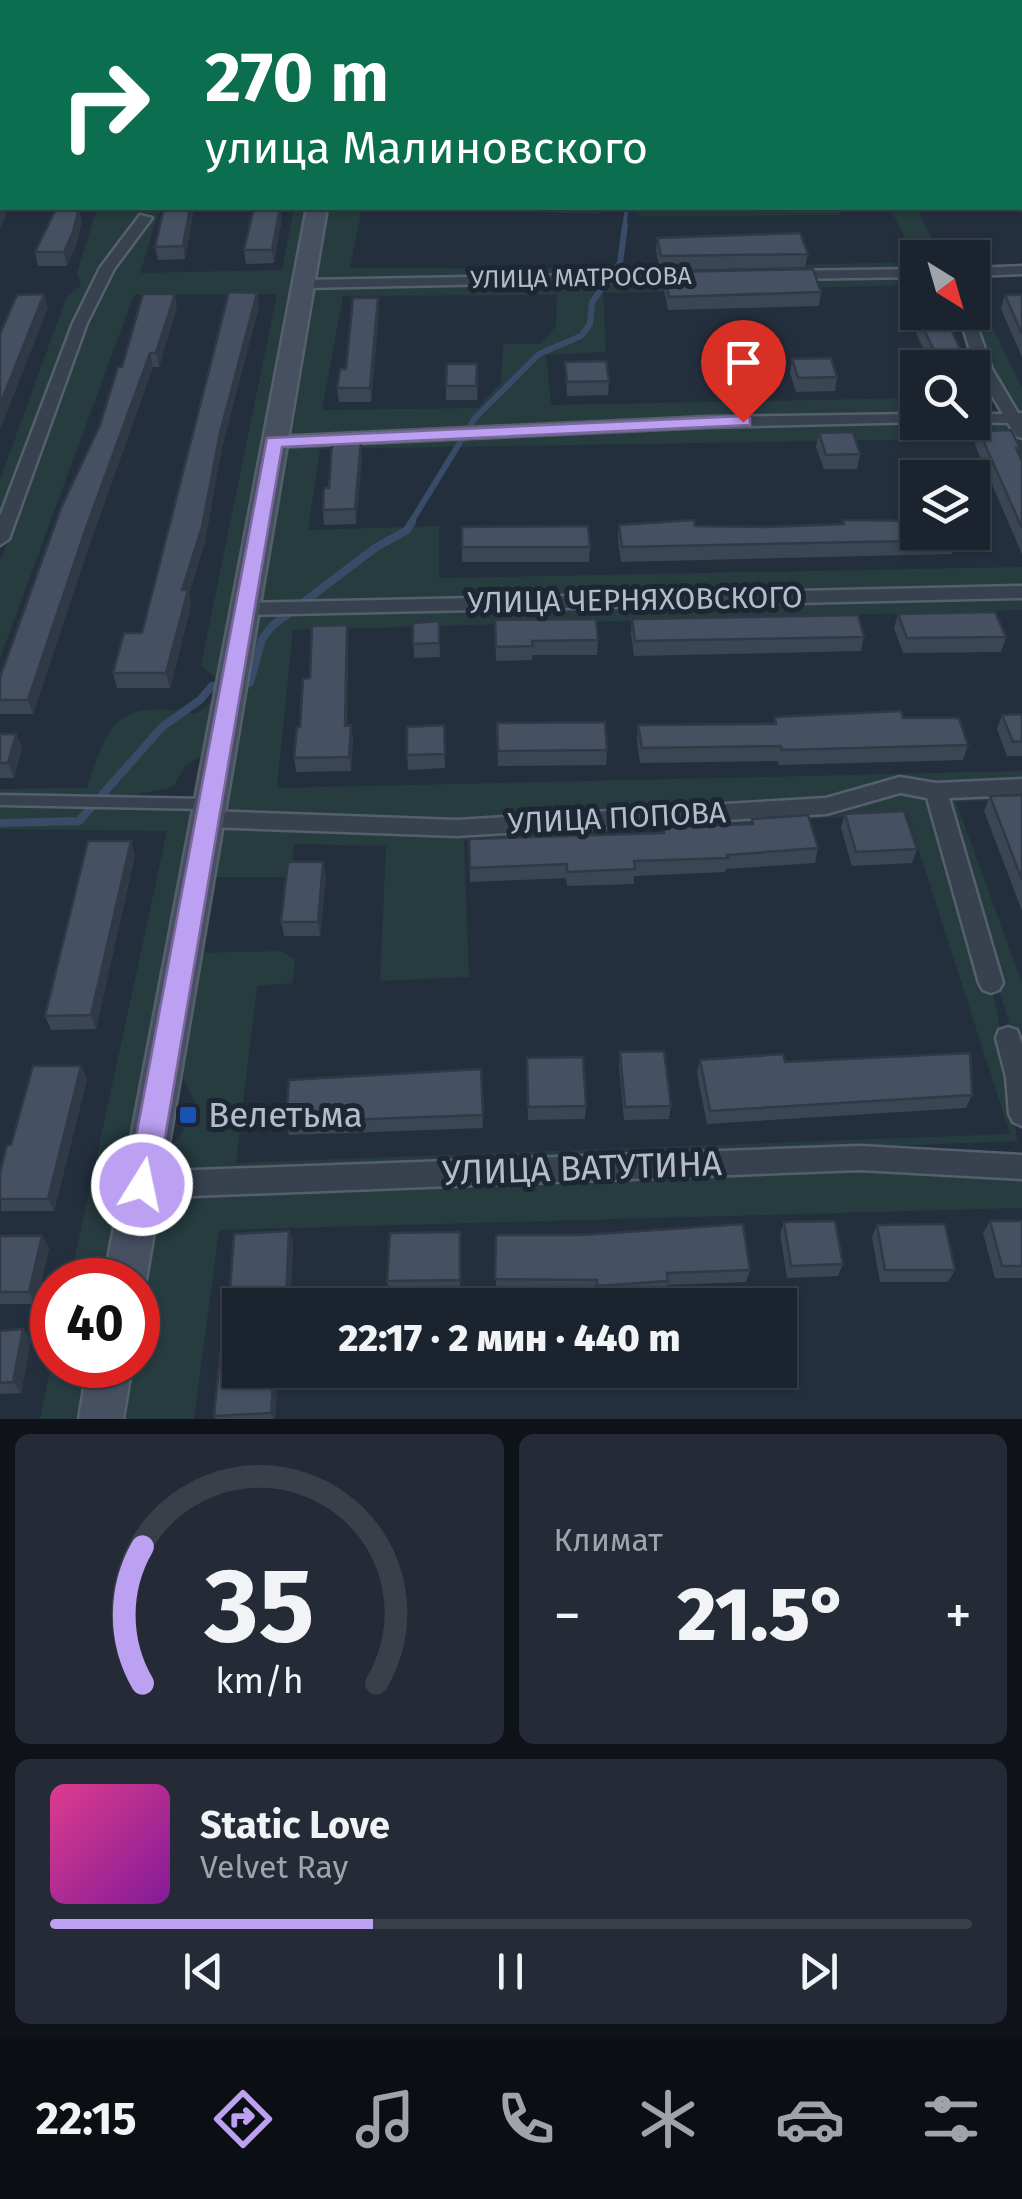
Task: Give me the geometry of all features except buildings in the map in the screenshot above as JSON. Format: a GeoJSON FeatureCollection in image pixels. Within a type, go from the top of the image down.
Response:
{"type":"FeatureCollection","features":[{"type":"Feature","properties":{"kind":"street"},"geometry":{"type":"LineString","coordinates":[[129,1258],[317,210]]}},
{"type":"Feature","properties":{"kind":"street"},"geometry":{"type":"LineString","coordinates":[[0,539],[80,323],[107,268],[145,218]]}},
{"type":"Feature","properties":{"kind":"street"},"geometry":{"type":"LineString","coordinates":[[990,271],[1022,270]]}},
{"type":"Feature","properties":{"kind":"street"},"geometry":{"type":"LineString","coordinates":[[779,275],[900,273]]}},
{"type":"Feature","properties":{"kind":"street","name":"УЛИЦА МАТРОСОВА"},"geometry":{"type":"LineString","coordinates":[[306,284],[700,276]]}},
{"type":"Feature","properties":{"kind":"street"},"geometry":{"type":"LineString","coordinates":[[971,330],[984,369],[1019,423]]}},
{"type":"Feature","properties":{"kind":"street"},"geometry":{"type":"LineString","coordinates":[[274,442],[708,422],[900,419]]}},
{"type":"Feature","properties":{"kind":"street"},"geometry":{"type":"LineString","coordinates":[[990,420],[1019,423]]}},
{"type":"Feature","properties":{"kind":"street","name":"УЛИЦА ЧЕРНЯХОВСКОГО"},"geometry":{"type":"LineString","coordinates":[[247,609],[1022,592]]}},
{"type":"Feature","properties":{"kind":"street","name":"УЛИЦА ПОПОВА"},"geometry":{"type":"LineString","coordinates":[[211,812],[457,828],[826,806],[900,785],[936,790],[1022,787]]}},
{"type":"Feature","properties":{"kind":"street"},"geometry":{"type":"LineString","coordinates":[[936,790],[991,983]]}},
{"type":"Feature","properties":{"kind":"street"},"geometry":{"type":"LineString","coordinates":[[1008,1038],[1019,1077],[1022,1114]]}},
{"type":"Feature","properties":{"kind":"street","name":"УЛИЦА ВАТУТИНА"},"geometry":{"type":"LineString","coordinates":[[142,1185],[860,1158],[1018,1160]]}},
{"type":"Feature","properties":{"kind":"street"},"geometry":{"type":"LineString","coordinates":[[101,1419],[106,1388]]}},
{"type":"Feature","properties":{"kind":"lane"},"geometry":{"type":"LineString","coordinates":[[0,800],[211,812]]}},
{"type":"Feature","properties":{"kind":"green space"},"geometry":{"type":"Polygon","coordinates":[[[96,210],[159,210],[140,273],[282,270],[294,210],[310,210],[219,681],[201,665],[277,294],[134,295],[0,658],[0,562],[88,323],[139,219],[99,269],[75,320],[0,522],[0,480],[66,298],[81,285],[77,273],[96,210]]]}},
{"type":"Feature","properties":{"kind":"green space"},"geometry":{"type":"Polygon","coordinates":[[[325,210],[362,210],[350,268],[606,269],[900,262],[900,271],[328,281],[314,276],[325,210]]]}},
{"type":"Feature","properties":{"kind":"green space"},"geometry":{"type":"Polygon","coordinates":[[[441,210],[600,210],[600,214],[441,210]]]}},
{"type":"Feature","properties":{"kind":"green space"},"geometry":{"type":"Polygon","coordinates":[[[632,210],[857,210],[840,211],[840,215],[641,216],[632,210]]]}},
{"type":"Feature","properties":{"kind":"green space"},"geometry":{"type":"Polygon","coordinates":[[[891,210],[917,210],[933,240],[906,240],[891,210]]]}},
{"type":"Feature","properties":{"kind":"green space"},"geometry":{"type":"Polygon","coordinates":[[[900,275],[900,285],[603,293],[606,352],[546,355],[551,405],[900,398],[900,418],[292,438],[285,435],[310,289],[900,275]],[[557,295],[343,296],[322,410],[478,408],[501,382],[503,344],[541,344],[556,326],[557,295]]]}},
{"type":"Feature","properties":{"kind":"green space"},"geometry":{"type":"Polygon","coordinates":[[[990,322],[1022,387],[1022,414],[1015,411],[990,371],[990,350],[982,350],[975,330],[990,330],[990,322]]]}},
{"type":"Feature","properties":{"kind":"green space"},"geometry":{"type":"Polygon","coordinates":[[[990,421],[1007,421],[1022,441],[1022,467],[1007,438],[990,438],[990,421]]]}},
{"type":"Feature","properties":{"kind":"green space"},"geometry":{"type":"Polygon","coordinates":[[[900,422],[900,440],[320,449],[308,530],[439,526],[439,578],[1022,567],[1022,589],[268,605],[256,602],[283,449],[292,445],[708,425],[900,422]]]}},
{"type":"Feature","properties":{"kind":"green space"},"geometry":{"type":"Polygon","coordinates":[[[1022,597],[1022,610],[293,630],[277,788],[1022,771],[1022,782],[935,786],[823,800],[459,822],[226,813],[220,807],[252,615],[1022,597]]]}},
{"type":"Feature","properties":{"kind":"green space"},"geometry":{"type":"Polygon","coordinates":[[[217,697],[208,751],[185,766],[173,787],[98,799],[0,794],[0,789],[87,788],[102,746],[121,720],[150,710],[196,714],[217,697]]]}},
{"type":"Feature","properties":{"kind":"green space"},"geometry":{"type":"Polygon","coordinates":[[[903,789],[926,793],[991,983],[1010,1078],[1017,1141],[191,1173],[167,1161],[169,1148],[199,1111],[176,1063],[195,953],[282,951],[295,960],[293,983],[257,986],[236,1163],[1010,1134],[907,813],[464,841],[469,977],[380,981],[386,846],[294,844],[291,877],[210,877],[222,827],[456,833],[829,810],[903,789]]]}},
{"type":"Feature","properties":{"kind":"green space"},"geometry":{"type":"Polygon","coordinates":[[[1022,792],[1022,799],[956,802],[1022,983],[1022,1067],[943,799],[945,795],[1022,792]]]}},
{"type":"Feature","properties":{"kind":"green space"},"geometry":{"type":"Polygon","coordinates":[[[0,808],[190,811],[194,827],[114,1258],[75,1258],[167,831],[0,829],[0,808]]]}},
{"type":"Feature","properties":{"kind":"green space"},"geometry":{"type":"Polygon","coordinates":[[[858,1167],[1022,1174],[1022,1208],[219,1230],[194,1419],[115,1419],[120,1388],[160,1388],[160,1258],[143,1258],[152,1202],[173,1194],[858,1167]]]}},
{"type":"Feature","properties":{"kind":"green space"},"geometry":{"type":"Polygon","coordinates":[[[46,1388],[90,1388],[84,1419],[40,1419],[46,1388]]]}},
{"type":"Feature","properties":{"kind":"waterway"},"geometry":{"type":"LineString","coordinates":[[624,228],[627,210]]}},
{"type":"Feature","properties":{"kind":"waterway"},"geometry":{"type":"LineString","coordinates":[[410,524],[475,418],[539,354],[581,336],[590,324],[592,302],[620,263],[625,225]]}},
{"type":"Feature","properties":{"kind":"waterway"},"geometry":{"type":"LineString","coordinates":[[240,684],[250,683],[262,639],[272,626],[375,548],[407,530],[412,522]]}},
{"type":"Feature","properties":{"kind":"waterway"},"geometry":{"type":"LineString","coordinates":[[0,823],[79,821],[162,727],[200,700],[212,686],[226,685]]}},
{"type":"Feature","properties":{"kind":"place","name":"Велетьма"},"geometry":{"type":"Point","coordinates":[188,1115]}},
{"type":"Feature","properties":{"kind":"route"},"geometry":{"type":"LineString","coordinates":[[142,1185],[274,442],[743,422]]}}]}
